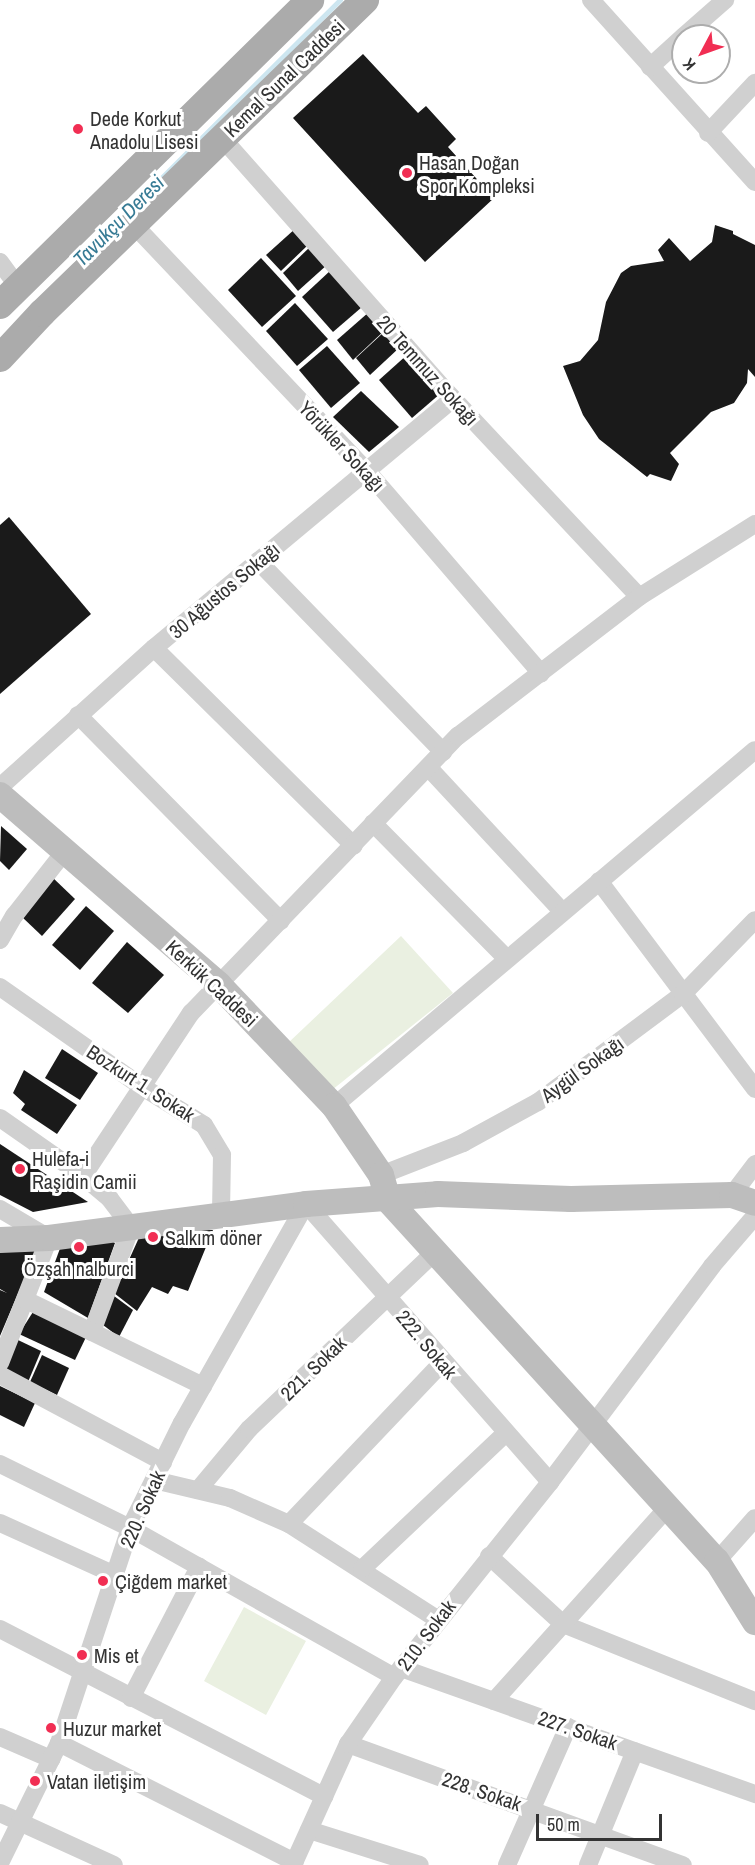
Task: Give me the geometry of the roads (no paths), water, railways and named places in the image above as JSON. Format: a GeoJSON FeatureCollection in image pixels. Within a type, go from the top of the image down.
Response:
{"type":"FeatureCollection","features":[{"type":"Feature","properties":{"kind":"main road"},"geometry":{"type":"LineString","coordinates":[[9,296],[310,0]]}},
{"type":"Feature","properties":{"kind":"main road","name":"Kemal Sunal Caddesi"},"geometry":{"type":"LineString","coordinates":[[0,358],[42,313],[135,226],[365,0]]}},
{"type":"Feature","properties":{"kind":"street"},"geometry":{"type":"LineString","coordinates":[[591,0],[708,133],[755,182]]}},
{"type":"Feature","properties":{"kind":"street"},"geometry":{"type":"LineString","coordinates":[[698,24],[725,0]]}},
{"type":"Feature","properties":{"kind":"street"},"geometry":{"type":"LineString","coordinates":[[650,67],[671,48]]}},
{"type":"Feature","properties":{"kind":"street"},"geometry":{"type":"LineString","coordinates":[[708,133],[755,83]]}},
{"type":"Feature","properties":{"kind":"street","name":"20 Temmuz Sokağı"},"geometry":{"type":"LineString","coordinates":[[222,138],[453,399],[639,597]]}},
{"type":"Feature","properties":{"kind":"street","name":"Yörükler Sokağı"},"geometry":{"type":"LineString","coordinates":[[135,226],[367,471],[541,673]]}},
{"type":"Feature","properties":{"kind":"street"},"geometry":{"type":"LineString","coordinates":[[0,262],[9,296]]}},
{"type":"Feature","properties":{"kind":"street","name":"30 Ağustos Sokağı"},"geometry":{"type":"LineString","coordinates":[[0,787],[154,648],[453,399]]}},
{"type":"Feature","properties":{"kind":"street"},"geometry":{"type":"LineString","coordinates":[[83,1176],[191,1013],[443,752],[639,597],[755,524]]}},
{"type":"Feature","properties":{"kind":"street"},"geometry":{"type":"LineString","coordinates":[[258,561],[443,752]]}},
{"type":"Feature","properties":{"kind":"street"},"geometry":{"type":"LineString","coordinates":[[154,648],[354,846]]}},
{"type":"Feature","properties":{"kind":"street"},"geometry":{"type":"LineString","coordinates":[[78,715],[281,921]]}},
{"type":"Feature","properties":{"kind":"street"},"geometry":{"type":"LineString","coordinates":[[334,1106],[505,957],[755,750]]}},
{"type":"Feature","properties":{"kind":"street"},"geometry":{"type":"LineString","coordinates":[[429,768],[561,910]]}},
{"type":"Feature","properties":{"kind":"street","name":"Kerkük Caddesi"},"geometry":{"type":"LineString","coordinates":[[0,795],[219,985],[334,1106],[381,1175],[388,1200]]}},
{"type":"Feature","properties":{"kind":"street"},"geometry":{"type":"LineString","coordinates":[[373,823],[505,957]]}},
{"type":"Feature","properties":{"kind":"street"},"geometry":{"type":"LineString","coordinates":[[0,940],[14,916],[65,851]]}},
{"type":"Feature","properties":{"kind":"street"},"geometry":{"type":"LineString","coordinates":[[599,881],[755,1089]]}},
{"type":"Feature","properties":{"kind":"street","name":"Aygül Sokağı"},"geometry":{"type":"LineString","coordinates":[[381,1175],[463,1143],[538,1102],[682,994],[755,920]]}},
{"type":"Feature","properties":{"kind":"street","name":"Bozkurt 1. Sokak"},"geometry":{"type":"LineString","coordinates":[[0,987],[141,1086],[204,1125],[222,1155],[221,1215]]}},
{"type":"Feature","properties":{"kind":"street"},"geometry":{"type":"LineString","coordinates":[[0,1118],[83,1176],[110,1199],[130,1227]]}},
{"type":"Feature","properties":{"kind":"street"},"geometry":{"type":"LineString","coordinates":[[0,1240],[49,1238],[306,1204],[388,1200],[438,1194],[571,1199],[743,1199],[755,1164]]}},
{"type":"Feature","properties":{"kind":"street"},"geometry":{"type":"LineString","coordinates":[[388,1200],[717,1561],[755,1621]]}},
{"type":"Feature","properties":{"kind":"street","name":"222. Sokak"},"geometry":{"type":"LineString","coordinates":[[306,1204],[442,1363],[550,1482]]}},
{"type":"Feature","properties":{"kind":"street","name":"220. Sokak"},"geometry":{"type":"LineString","coordinates":[[0,1863],[59,1743],[130,1528],[203,1386],[306,1204]]}},
{"type":"Feature","properties":{"kind":"street"},"geometry":{"type":"LineString","coordinates":[[0,1209],[49,1238]]}},
{"type":"Feature","properties":{"kind":"street","name":"210. Sokak"},"geometry":{"type":"LineString","coordinates":[[294,1864],[348,1744],[397,1672],[436,1619],[550,1482],[712,1266],[755,1216]]}},
{"type":"Feature","properties":{"kind":"street"},"geometry":{"type":"LineString","coordinates":[[92,1332],[130,1227]]}},
{"type":"Feature","properties":{"kind":"street"},"geometry":{"type":"LineString","coordinates":[[0,1363],[49,1238]]}},
{"type":"Feature","properties":{"kind":"street","name":"221. Sokak"},"geometry":{"type":"LineString","coordinates":[[198,1490],[249,1429],[434,1252]]}},
{"type":"Feature","properties":{"kind":"street"},"geometry":{"type":"LineString","coordinates":[[26,1300],[203,1386]]}},
{"type":"Feature","properties":{"kind":"street"},"geometry":{"type":"LineString","coordinates":[[289,1524],[442,1363]]}},
{"type":"Feature","properties":{"kind":"street"},"geometry":{"type":"LineString","coordinates":[[0,1375],[163,1462]]}},
{"type":"Feature","properties":{"kind":"street"},"geometry":{"type":"LineString","coordinates":[[362,1569],[505,1434]]}},
{"type":"Feature","properties":{"kind":"street","name":"227. Sokak"},"geometry":{"type":"LineString","coordinates":[[0,1464],[130,1528],[397,1672],[494,1701],[755,1794]]}},
{"type":"Feature","properties":{"kind":"street"},"geometry":{"type":"LineString","coordinates":[[154,1480],[230,1498],[289,1524],[362,1569],[436,1619]]}},
{"type":"Feature","properties":{"kind":"street"},"geometry":{"type":"LineString","coordinates":[[494,1701],[668,1508]]}},
{"type":"Feature","properties":{"kind":"street"},"geometry":{"type":"LineString","coordinates":[[717,1561],[755,1518]]}},
{"type":"Feature","properties":{"kind":"street"},"geometry":{"type":"LineString","coordinates":[[0,1523],[115,1575]]}},
{"type":"Feature","properties":{"kind":"street"},"geometry":{"type":"LineString","coordinates":[[489,1556],[563,1624],[755,1701]]}},
{"type":"Feature","properties":{"kind":"street"},"geometry":{"type":"LineString","coordinates":[[131,1698],[199,1567]]}},
{"type":"Feature","properties":{"kind":"street"},"geometry":{"type":"LineString","coordinates":[[0,1629],[82,1674],[324,1796]]}},
{"type":"Feature","properties":{"kind":"street"},"geometry":{"type":"LineString","coordinates":[[507,1865],[568,1727]]}},
{"type":"Feature","properties":{"kind":"street"},"geometry":{"type":"LineString","coordinates":[[0,1737],[51,1759]]}},
{"type":"Feature","properties":{"kind":"street"},"geometry":{"type":"LineString","coordinates":[[59,1743],[294,1864]]}},
{"type":"Feature","properties":{"kind":"street","name":"228. Sokak"},"geometry":{"type":"LineString","coordinates":[[348,1744],[532,1808],[683,1865]]}},
{"type":"Feature","properties":{"kind":"street"},"geometry":{"type":"LineString","coordinates":[[588,1865],[635,1750]]}},
{"type":"Feature","properties":{"kind":"street"},"geometry":{"type":"LineString","coordinates":[[0,1813],[114,1865]]}},
{"type":"Feature","properties":{"kind":"street"},"geometry":{"type":"LineString","coordinates":[[309,1830],[420,1865]]}},
{"type":"Feature","properties":{"kind":"waterway","name":"Tavukçu Deresi"},"geometry":{"type":"LineString","coordinates":[[143,196],[340,0]]}},
{"type":"Feature","properties":{"kind":"place","name":"Dede Korkut Anadolu Lisesi"},"geometry":{"type":"Point","coordinates":[78,129]}},
{"type":"Feature","properties":{"kind":"place","name":"Hasan Doğan Spor Kompleksi"},"geometry":{"type":"Point","coordinates":[407,173]}},
{"type":"Feature","properties":{"kind":"place","name":"Hulefa-i Raşidin Camii"},"geometry":{"type":"Point","coordinates":[20,1169]}},
{"type":"Feature","properties":{"kind":"place","name":"Salkım döner"},"geometry":{"type":"Point","coordinates":[153,1237]}},
{"type":"Feature","properties":{"kind":"place","name":"Özşah nalburci"},"geometry":{"type":"Point","coordinates":[79,1247]}},
{"type":"Feature","properties":{"kind":"place","name":"Çiğdem market"},"geometry":{"type":"Point","coordinates":[103,1581]}},
{"type":"Feature","properties":{"kind":"place","name":"Mis et"},"geometry":{"type":"Point","coordinates":[82,1655]}},
{"type":"Feature","properties":{"kind":"place","name":"Huzur market"},"geometry":{"type":"Point","coordinates":[51,1728]}},
{"type":"Feature","properties":{"kind":"place","name":"Vatan iletişim"},"geometry":{"type":"Point","coordinates":[35,1781]}}]}
